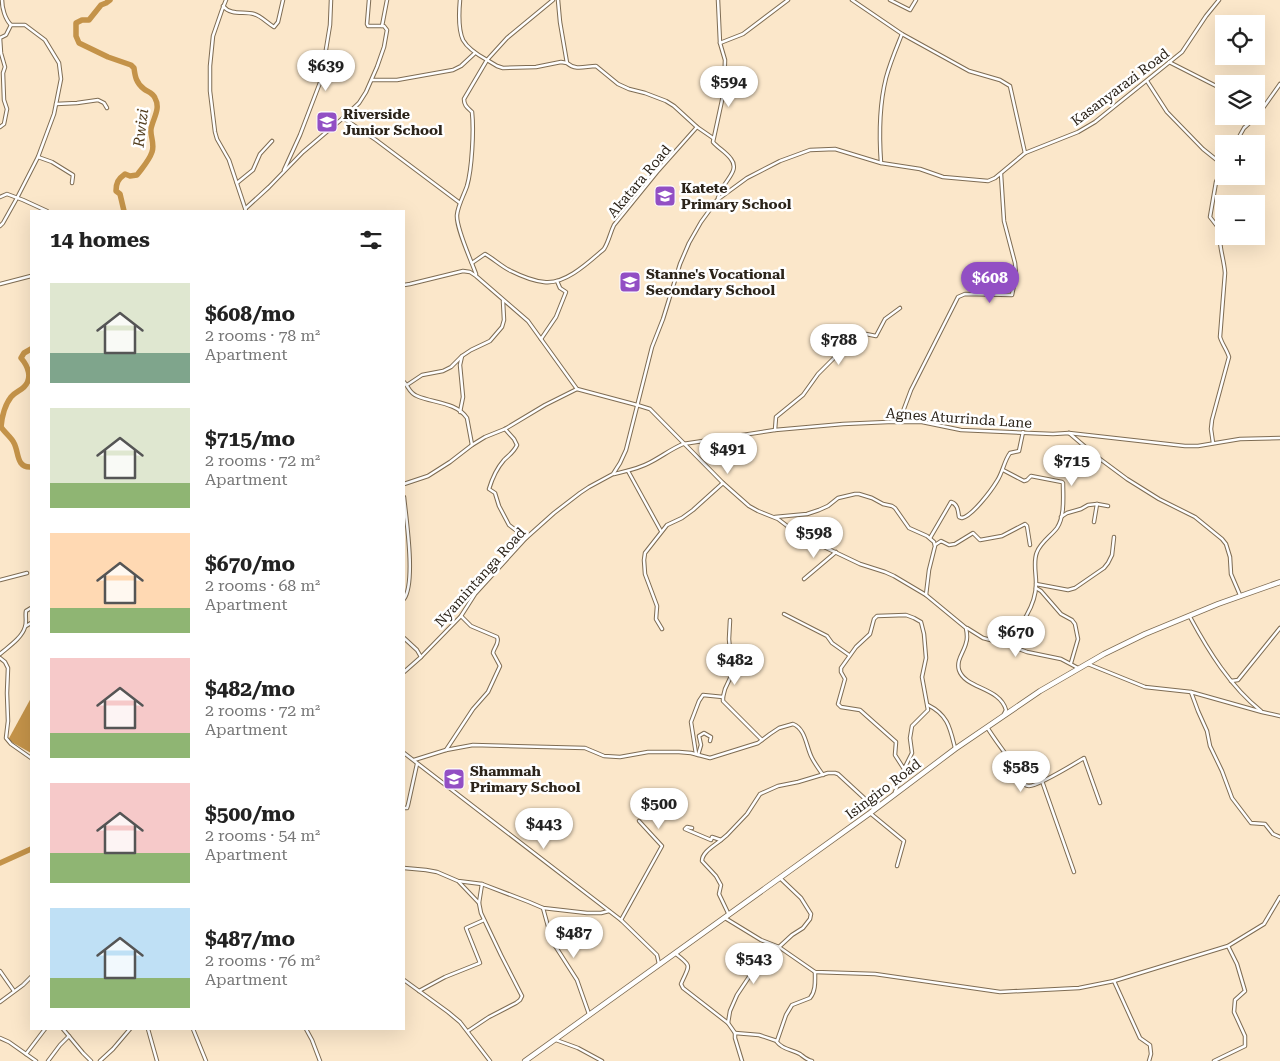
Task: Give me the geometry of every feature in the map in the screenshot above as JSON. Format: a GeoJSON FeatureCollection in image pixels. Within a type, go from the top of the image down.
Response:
{"type":"FeatureCollection","features":[{"type":"Feature","properties":{"kind":"main road","name":"Isingiro Road"},"geometry":{"type":"LineString","coordinates":[[525,1061],[870,813],[986,727],[1040,691],[1079,668],[1145,634],[1280,582]]}},
{"type":"Feature","properties":{"kind":"street"},"geometry":{"type":"LineString","coordinates":[[0,226],[38,157],[54,114],[61,79],[59,62],[44,40],[25,25],[11,25],[6,20],[2,0]]}},
{"type":"Feature","properties":{"kind":"street"},"geometry":{"type":"LineString","coordinates":[[225,0],[212,44],[210,91],[217,139],[228,155],[246,209],[313,142],[344,118],[359,103],[372,80],[386,41],[387,29],[384,26],[368,26],[367,24],[369,0]]}},
{"type":"Feature","properties":{"kind":"street"},"geometry":{"type":"LineString","coordinates":[[224,6],[226,10],[252,13],[274,27],[278,22],[283,0]]}},
{"type":"Feature","properties":{"kind":"street"},"geometry":{"type":"LineString","coordinates":[[282,174],[322,80],[330,25],[331,0]]}},
{"type":"Feature","properties":{"kind":"street"},"geometry":{"type":"LineString","coordinates":[[382,26],[387,0]]}},
{"type":"Feature","properties":{"kind":"street"},"geometry":{"type":"LineString","coordinates":[[460,0],[463,39],[475,53],[497,66],[503,68],[568,62]]}},
{"type":"Feature","properties":{"kind":"street"},"geometry":{"type":"LineString","coordinates":[[476,276],[458,223],[457,214],[469,180],[472,149],[472,112],[465,106],[464,99],[487,60],[508,38],[553,0]]}},
{"type":"Feature","properties":{"kind":"street"},"geometry":{"type":"LineString","coordinates":[[558,0],[560,22],[568,62],[571,66],[576,68],[596,66],[618,84],[666,101],[697,128],[713,138]]}},
{"type":"Feature","properties":{"kind":"street"},"geometry":{"type":"LineString","coordinates":[[717,200],[734,169],[734,163],[730,157],[714,144],[713,138],[724,91],[725,60],[720,43],[718,0]]}},
{"type":"Feature","properties":{"kind":"street"},"geometry":{"type":"LineString","coordinates":[[720,43],[743,34],[788,0]]}},
{"type":"Feature","properties":{"kind":"street"},"geometry":{"type":"LineString","coordinates":[[854,0],[902,34],[969,71],[1000,80],[1010,86],[1025,153]]}},
{"type":"Feature","properties":{"kind":"street"},"geometry":{"type":"LineString","coordinates":[[890,0],[910,10],[916,0]]}},
{"type":"Feature","properties":{"kind":"street","name":"Kasanyarazi Road"},"geometry":{"type":"LineString","coordinates":[[637,404],[652,347],[689,243],[717,200],[747,178],[780,161],[810,150],[835,149],[881,163],[920,170],[944,177],[988,181],[1001,174],[1025,153],[1078,132],[1095,122],[1182,52],[1219,0]]}},
{"type":"Feature","properties":{"kind":"street"},"geometry":{"type":"LineString","coordinates":[[0,127],[4,124],[7,109],[4,100],[3,73],[5,67],[0,38],[6,35],[11,25]]}},
{"type":"Feature","properties":{"kind":"street"},"geometry":{"type":"LineString","coordinates":[[881,163],[879,140],[882,97],[886,77],[902,34]]}},
{"type":"Feature","properties":{"kind":"street"},"geometry":{"type":"LineString","coordinates":[[372,80],[397,80],[453,70],[461,66],[475,53]]}},
{"type":"Feature","properties":{"kind":"street"},"geometry":{"type":"LineString","coordinates":[[1169,62],[1215,85]]}},
{"type":"Feature","properties":{"kind":"street"},"geometry":{"type":"LineString","coordinates":[[1147,81],[1167,112],[1203,149],[1215,158]]}},
{"type":"Feature","properties":{"kind":"street"},"geometry":{"type":"LineString","coordinates":[[1265,104],[1280,84]]}},
{"type":"Feature","properties":{"kind":"street"},"geometry":{"type":"LineString","coordinates":[[56,104],[98,100],[104,103],[107,108]]}},
{"type":"Feature","properties":{"kind":"street"},"geometry":{"type":"LineString","coordinates":[[344,118],[460,204]]}},
{"type":"Feature","properties":{"kind":"street","name":"Akatara Road"},"geometry":{"type":"LineString","coordinates":[[558,281],[573,273],[604,249],[614,225],[657,172],[697,128]]}},
{"type":"Feature","properties":{"kind":"street"},"geometry":{"type":"LineString","coordinates":[[237,183],[253,170],[260,154],[272,141]]}},
{"type":"Feature","properties":{"kind":"street"},"geometry":{"type":"LineString","coordinates":[[38,157],[52,162],[74,175],[72,184]]}},
{"type":"Feature","properties":{"kind":"street"},"geometry":{"type":"LineString","coordinates":[[899,422],[912,390],[958,297],[965,294],[1012,295],[1016,275],[1015,263],[1004,221],[1001,174]]}},
{"type":"Feature","properties":{"kind":"street"},"geometry":{"type":"LineString","coordinates":[[1213,443],[1212,420],[1229,358],[1220,337],[1225,273],[1219,241],[1220,230],[1210,216],[1215,185]]}},
{"type":"Feature","properties":{"kind":"street"},"geometry":{"type":"LineString","coordinates":[[0,197],[7,194],[45,210]]}},
{"type":"Feature","properties":{"kind":"street"},"geometry":{"type":"LineString","coordinates":[[472,263],[485,254],[510,271],[544,282],[558,281],[560,288],[566,292],[556,317],[541,339]]}},
{"type":"Feature","properties":{"kind":"street"},"geometry":{"type":"LineString","coordinates":[[405,285],[463,271],[470,272],[528,321],[577,389],[650,409],[683,444],[749,506],[774,517],[799,535],[866,566],[885,572],[926,595],[966,628],[983,638],[1020,650],[1054,657],[1079,668]]}},
{"type":"Feature","properties":{"kind":"street"},"geometry":{"type":"LineString","coordinates":[[0,284],[30,276]]}},
{"type":"Feature","properties":{"kind":"street"},"geometry":{"type":"LineString","coordinates":[[472,445],[467,418],[464,414],[436,401],[415,396],[409,391],[407,385],[422,375],[443,371],[451,367],[471,350],[490,342],[504,320],[503,300]]}},
{"type":"Feature","properties":{"kind":"street"},"geometry":{"type":"LineString","coordinates":[[774,430],[776,417],[803,395],[818,374],[842,350],[866,334],[876,336],[885,319],[900,308]]}},
{"type":"Feature","properties":{"kind":"street"},"geometry":{"type":"LineString","coordinates":[[460,412],[463,397],[460,365],[462,356]]}},
{"type":"Feature","properties":{"kind":"street"},"geometry":{"type":"LineString","coordinates":[[405,484],[428,476],[472,445],[577,389]]}},
{"type":"Feature","properties":{"kind":"street"},"geometry":{"type":"LineString","coordinates":[[613,474],[626,450],[637,404]]}},
{"type":"Feature","properties":{"kind":"street","name":"Agnes Aturrinda Lane"},"geometry":{"type":"LineString","coordinates":[[613,474],[648,464],[683,444],[774,430],[843,424],[922,422],[961,430],[1069,433],[1185,446],[1198,446],[1240,439],[1280,438]]}},
{"type":"Feature","properties":{"kind":"street"},"geometry":{"type":"LineString","coordinates":[[505,429],[517,445],[515,451],[498,469],[489,489],[495,493],[499,506],[509,525],[526,538]]}},
{"type":"Feature","properties":{"kind":"street"},"geometry":{"type":"LineString","coordinates":[[930,538],[951,502],[957,506],[959,517],[967,518],[983,500],[997,481],[1010,452],[1019,451],[1023,432]]}},
{"type":"Feature","properties":{"kind":"street"},"geometry":{"type":"LineString","coordinates":[[1069,433],[1127,479],[1159,499],[1195,517],[1222,539],[1226,544],[1230,557],[1231,574],[1241,597]]}},
{"type":"Feature","properties":{"kind":"street"},"geometry":{"type":"LineString","coordinates":[[1002,470],[1024,481],[1031,476],[1063,483],[1061,517],[1056,529],[1036,553],[1034,601],[1006,644]]}},
{"type":"Feature","properties":{"kind":"street"},"geometry":{"type":"LineString","coordinates":[[628,471],[661,531]]}},
{"type":"Feature","properties":{"kind":"street","name":"Nyamintanga Road"},"geometry":{"type":"LineString","coordinates":[[405,671],[460,616],[475,594],[526,538],[580,493],[613,474]]}},
{"type":"Feature","properties":{"kind":"street"},"geometry":{"type":"LineString","coordinates":[[662,629],[656,619],[657,610],[645,574],[645,553],[667,525],[693,510],[723,483]]}},
{"type":"Feature","properties":{"kind":"street"},"geometry":{"type":"LineString","coordinates":[[774,517],[807,514],[828,506],[838,498],[855,494],[892,506],[910,528],[934,542],[935,551],[929,570],[926,595]]}},
{"type":"Feature","properties":{"kind":"street"},"geometry":{"type":"LineString","coordinates":[[1094,522],[1097,504]]}},
{"type":"Feature","properties":{"kind":"street"},"geometry":{"type":"LineString","coordinates":[[405,505],[409,566],[408,589],[405,596]]}},
{"type":"Feature","properties":{"kind":"street"},"geometry":{"type":"LineString","coordinates":[[1061,517],[1067,513],[1081,510],[1088,505],[1108,506]]}},
{"type":"Feature","properties":{"kind":"street"},"geometry":{"type":"LineString","coordinates":[[935,545],[941,541],[949,545],[955,544],[972,533],[980,540],[994,538],[1025,524],[1030,545]]}},
{"type":"Feature","properties":{"kind":"street"},"geometry":{"type":"LineString","coordinates":[[1036,586],[1068,590],[1075,588],[1104,568],[1108,563],[1112,555],[1114,537]]}},
{"type":"Feature","properties":{"kind":"street"},"geometry":{"type":"LineString","coordinates":[[804,579],[836,552]]}},
{"type":"Feature","properties":{"kind":"street"},"geometry":{"type":"LineString","coordinates":[[0,580],[27,573]]}},
{"type":"Feature","properties":{"kind":"street"},"geometry":{"type":"LineString","coordinates":[[1036,586],[1061,614],[1072,620],[1075,624],[1078,639],[1071,663]]}},
{"type":"Feature","properties":{"kind":"street"},"geometry":{"type":"LineString","coordinates":[[30,609],[25,613],[26,626],[23,632],[0,656],[6,662],[8,668],[6,738],[11,744],[30,757]]}},
{"type":"Feature","properties":{"kind":"street"},"geometry":{"type":"LineString","coordinates":[[784,614],[825,635],[832,643],[849,655]]}},
{"type":"Feature","properties":{"kind":"street"},"geometry":{"type":"LineString","coordinates":[[895,794],[904,768],[912,753],[910,738],[912,726],[927,712],[928,706],[922,677],[926,658],[924,634],[921,622],[914,618],[906,615],[877,616],[874,619],[870,634],[849,655],[841,668],[845,679],[838,704],[841,707],[860,710],[894,739],[896,745],[895,755],[904,768]]}},
{"type":"Feature","properties":{"kind":"street"},"geometry":{"type":"LineString","coordinates":[[446,750],[473,709],[488,692],[500,666],[494,653],[498,640],[497,637],[471,626],[460,616]]}},
{"type":"Feature","properties":{"kind":"street"},"geometry":{"type":"LineString","coordinates":[[1189,616],[1214,658],[1231,681],[1247,700],[1262,712]]}},
{"type":"Feature","properties":{"kind":"street"},"geometry":{"type":"LineString","coordinates":[[730,620],[729,639],[732,674],[724,689],[724,703],[762,740]]}},
{"type":"Feature","properties":{"kind":"street"},"geometry":{"type":"LineString","coordinates":[[26,626],[30,624]]}},
{"type":"Feature","properties":{"kind":"street"},"geometry":{"type":"LineString","coordinates":[[966,628],[967,642],[958,663],[959,669],[966,678],[1001,700],[1006,710],[1003,716]]}},
{"type":"Feature","properties":{"kind":"street"},"geometry":{"type":"LineString","coordinates":[[1231,681],[1238,680],[1280,628]]}},
{"type":"Feature","properties":{"kind":"street"},"geometry":{"type":"LineString","coordinates":[[405,639],[417,650],[421,657]]}},
{"type":"Feature","properties":{"kind":"street"},"geometry":{"type":"LineString","coordinates":[[1088,664],[1145,687],[1191,692],[1280,716]]}},
{"type":"Feature","properties":{"kind":"street"},"geometry":{"type":"LineString","coordinates":[[1191,692],[1207,731],[1210,746],[1232,798],[1252,823],[1265,824],[1274,834],[1280,837]]}},
{"type":"Feature","properties":{"kind":"street"},"geometry":{"type":"LineString","coordinates":[[697,754],[691,722],[701,697],[705,695],[723,697]]}},
{"type":"Feature","properties":{"kind":"street"},"geometry":{"type":"LineString","coordinates":[[928,706],[944,717],[950,728],[955,750]]}},
{"type":"Feature","properties":{"kind":"street"},"geometry":{"type":"LineString","coordinates":[[414,760],[446,750],[473,745],[585,748],[600,755],[617,757],[654,752],[679,752],[710,758],[754,745],[779,728],[790,724],[796,725],[804,738],[813,760],[823,775]]}},
{"type":"Feature","properties":{"kind":"street"},"geometry":{"type":"LineString","coordinates":[[986,727],[1024,785],[1029,786],[1042,781],[1084,758],[1100,803]]}},
{"type":"Feature","properties":{"kind":"street"},"geometry":{"type":"LineString","coordinates":[[697,754],[701,745],[699,736],[704,733],[711,737],[710,740]]}},
{"type":"Feature","properties":{"kind":"street"},"geometry":{"type":"LineString","coordinates":[[405,754],[621,920],[657,955],[659,965]]}},
{"type":"Feature","properties":{"kind":"street"},"geometry":{"type":"LineString","coordinates":[[405,808],[408,806],[417,764]]}},
{"type":"Feature","properties":{"kind":"street"},"geometry":{"type":"LineString","coordinates":[[876,808],[838,774],[832,772],[778,786],[760,794],[747,814],[727,835],[703,854],[702,861],[716,876],[721,886],[719,894],[727,916],[761,940],[779,947],[815,972],[875,974],[1000,992],[1079,988],[1114,981],[1228,946],[1264,924],[1280,897]]}},
{"type":"Feature","properties":{"kind":"street"},"geometry":{"type":"LineString","coordinates":[[1042,781],[1074,872]]}},
{"type":"Feature","properties":{"kind":"street"},"geometry":{"type":"LineString","coordinates":[[870,813],[904,841],[897,866]]}},
{"type":"Feature","properties":{"kind":"street"},"geometry":{"type":"LineString","coordinates":[[621,920],[662,846],[639,821]]}},
{"type":"Feature","properties":{"kind":"street"},"geometry":{"type":"LineString","coordinates":[[692,828],[686,827],[686,829],[711,840],[712,837],[721,840]]}},
{"type":"Feature","properties":{"kind":"street"},"geometry":{"type":"LineString","coordinates":[[405,868],[437,872],[458,881],[482,884],[543,908],[587,914],[609,911]]}},
{"type":"Feature","properties":{"kind":"street"},"geometry":{"type":"LineString","coordinates":[[728,1023],[730,1011],[737,996],[763,956],[779,947],[808,924],[812,917],[801,898],[780,878]]}},
{"type":"Feature","properties":{"kind":"street"},"geometry":{"type":"LineString","coordinates":[[458,881],[479,903]]}},
{"type":"Feature","properties":{"kind":"street"},"geometry":{"type":"LineString","coordinates":[[468,1031],[522,998],[481,913],[479,903],[482,884]]}},
{"type":"Feature","properties":{"kind":"street"},"geometry":{"type":"LineString","coordinates":[[543,908],[552,941],[577,980],[589,1015]]}},
{"type":"Feature","properties":{"kind":"street"},"geometry":{"type":"LineString","coordinates":[[419,991],[445,977],[480,963],[466,928],[484,920]]}},
{"type":"Feature","properties":{"kind":"street"},"geometry":{"type":"LineString","coordinates":[[1214,1061],[1246,1046],[1245,1036],[1234,1012],[1236,1000],[1245,991],[1237,964],[1228,946]]}},
{"type":"Feature","properties":{"kind":"street"},"geometry":{"type":"LineString","coordinates":[[675,954],[688,965],[681,984],[683,988],[728,1023],[735,1033],[734,1036],[742,1061]]}},
{"type":"Feature","properties":{"kind":"street"},"geometry":{"type":"LineString","coordinates":[[0,971],[14,991]]}},
{"type":"Feature","properties":{"kind":"street"},"geometry":{"type":"LineString","coordinates":[[776,1041],[792,1005],[812,996],[815,972]]}},
{"type":"Feature","properties":{"kind":"street"},"geometry":{"type":"LineString","coordinates":[[0,1002],[30,978]]}},
{"type":"Feature","properties":{"kind":"street"},"geometry":{"type":"LineString","coordinates":[[405,981],[460,1022],[490,1061]]}},
{"type":"Feature","properties":{"kind":"street"},"geometry":{"type":"LineString","coordinates":[[1114,981],[1140,1038],[1150,1045],[1150,1061]]}},
{"type":"Feature","properties":{"kind":"street"},"geometry":{"type":"LineString","coordinates":[[26,1054],[44,1030]]}},
{"type":"Feature","properties":{"kind":"street"},"geometry":{"type":"LineString","coordinates":[[64,1030],[91,1061]]}},
{"type":"Feature","properties":{"kind":"street"},"geometry":{"type":"LineString","coordinates":[[100,1061],[129,1030]]}},
{"type":"Feature","properties":{"kind":"street"},"geometry":{"type":"LineString","coordinates":[[148,1030],[157,1061]]}},
{"type":"Feature","properties":{"kind":"street"},"geometry":{"type":"LineString","coordinates":[[193,1030],[206,1061]]}},
{"type":"Feature","properties":{"kind":"street"},"geometry":{"type":"LineString","coordinates":[[307,1030],[320,1061]]}},
{"type":"Feature","properties":{"kind":"street"},"geometry":{"type":"LineString","coordinates":[[735,1033],[759,1035],[776,1041],[782,1048],[798,1053],[807,1060],[812,1061]]}},
{"type":"Feature","properties":{"kind":"street"},"geometry":{"type":"LineString","coordinates":[[48,1061],[70,1035]]}},
{"type":"Feature","properties":{"kind":"street"},"geometry":{"type":"LineString","coordinates":[[0,1038],[36,1061]]}},
{"type":"Feature","properties":{"kind":"street"},"geometry":{"type":"LineString","coordinates":[[555,1040],[588,1052],[601,1061]]}},
{"type":"Feature","properties":{"kind":"shaded area"},"geometry":{"type":"Polygon","coordinates":[[[30,700],[30,752],[8,740],[30,700]]]}},
{"type":"Feature","properties":{"kind":"waterway","name":"Rwizi"},"geometry":{"type":"LineString","coordinates":[[110,0],[101,5],[89,20],[82,20],[76,23],[76,36],[79,43],[108,57],[131,65],[141,87],[153,95],[157,102],[156,114],[151,129],[153,149],[149,158],[137,175],[130,176],[125,174],[117,183],[116,191],[120,194],[124,210]]}},
{"type":"Feature","properties":{"kind":"waterway","name":"Rwizi"},"geometry":{"type":"LineString","coordinates":[[30,350],[24,353],[21,358],[26,365],[29,376],[27,383],[9,400],[4,411],[1,427],[14,443],[20,462],[26,467],[30,467]]}},
{"type":"Feature","properties":{"kind":"waterway","name":"Rwizi"},"geometry":{"type":"LineString","coordinates":[[0,863],[30,849]]}},
{"type":"Feature","properties":{"kind":"place","name":"Riverside Junior School"},"geometry":{"type":"Point","coordinates":[327,122]}},
{"type":"Feature","properties":{"kind":"place","name":"Katete Primary School"},"geometry":{"type":"Point","coordinates":[665,196]}},
{"type":"Feature","properties":{"kind":"place","name":"Stanne's Vocational Secondary School"},"geometry":{"type":"Point","coordinates":[630,282]}},
{"type":"Feature","properties":{"kind":"place","name":"Shammah Primary School"},"geometry":{"type":"Point","coordinates":[454,779]}}]}
